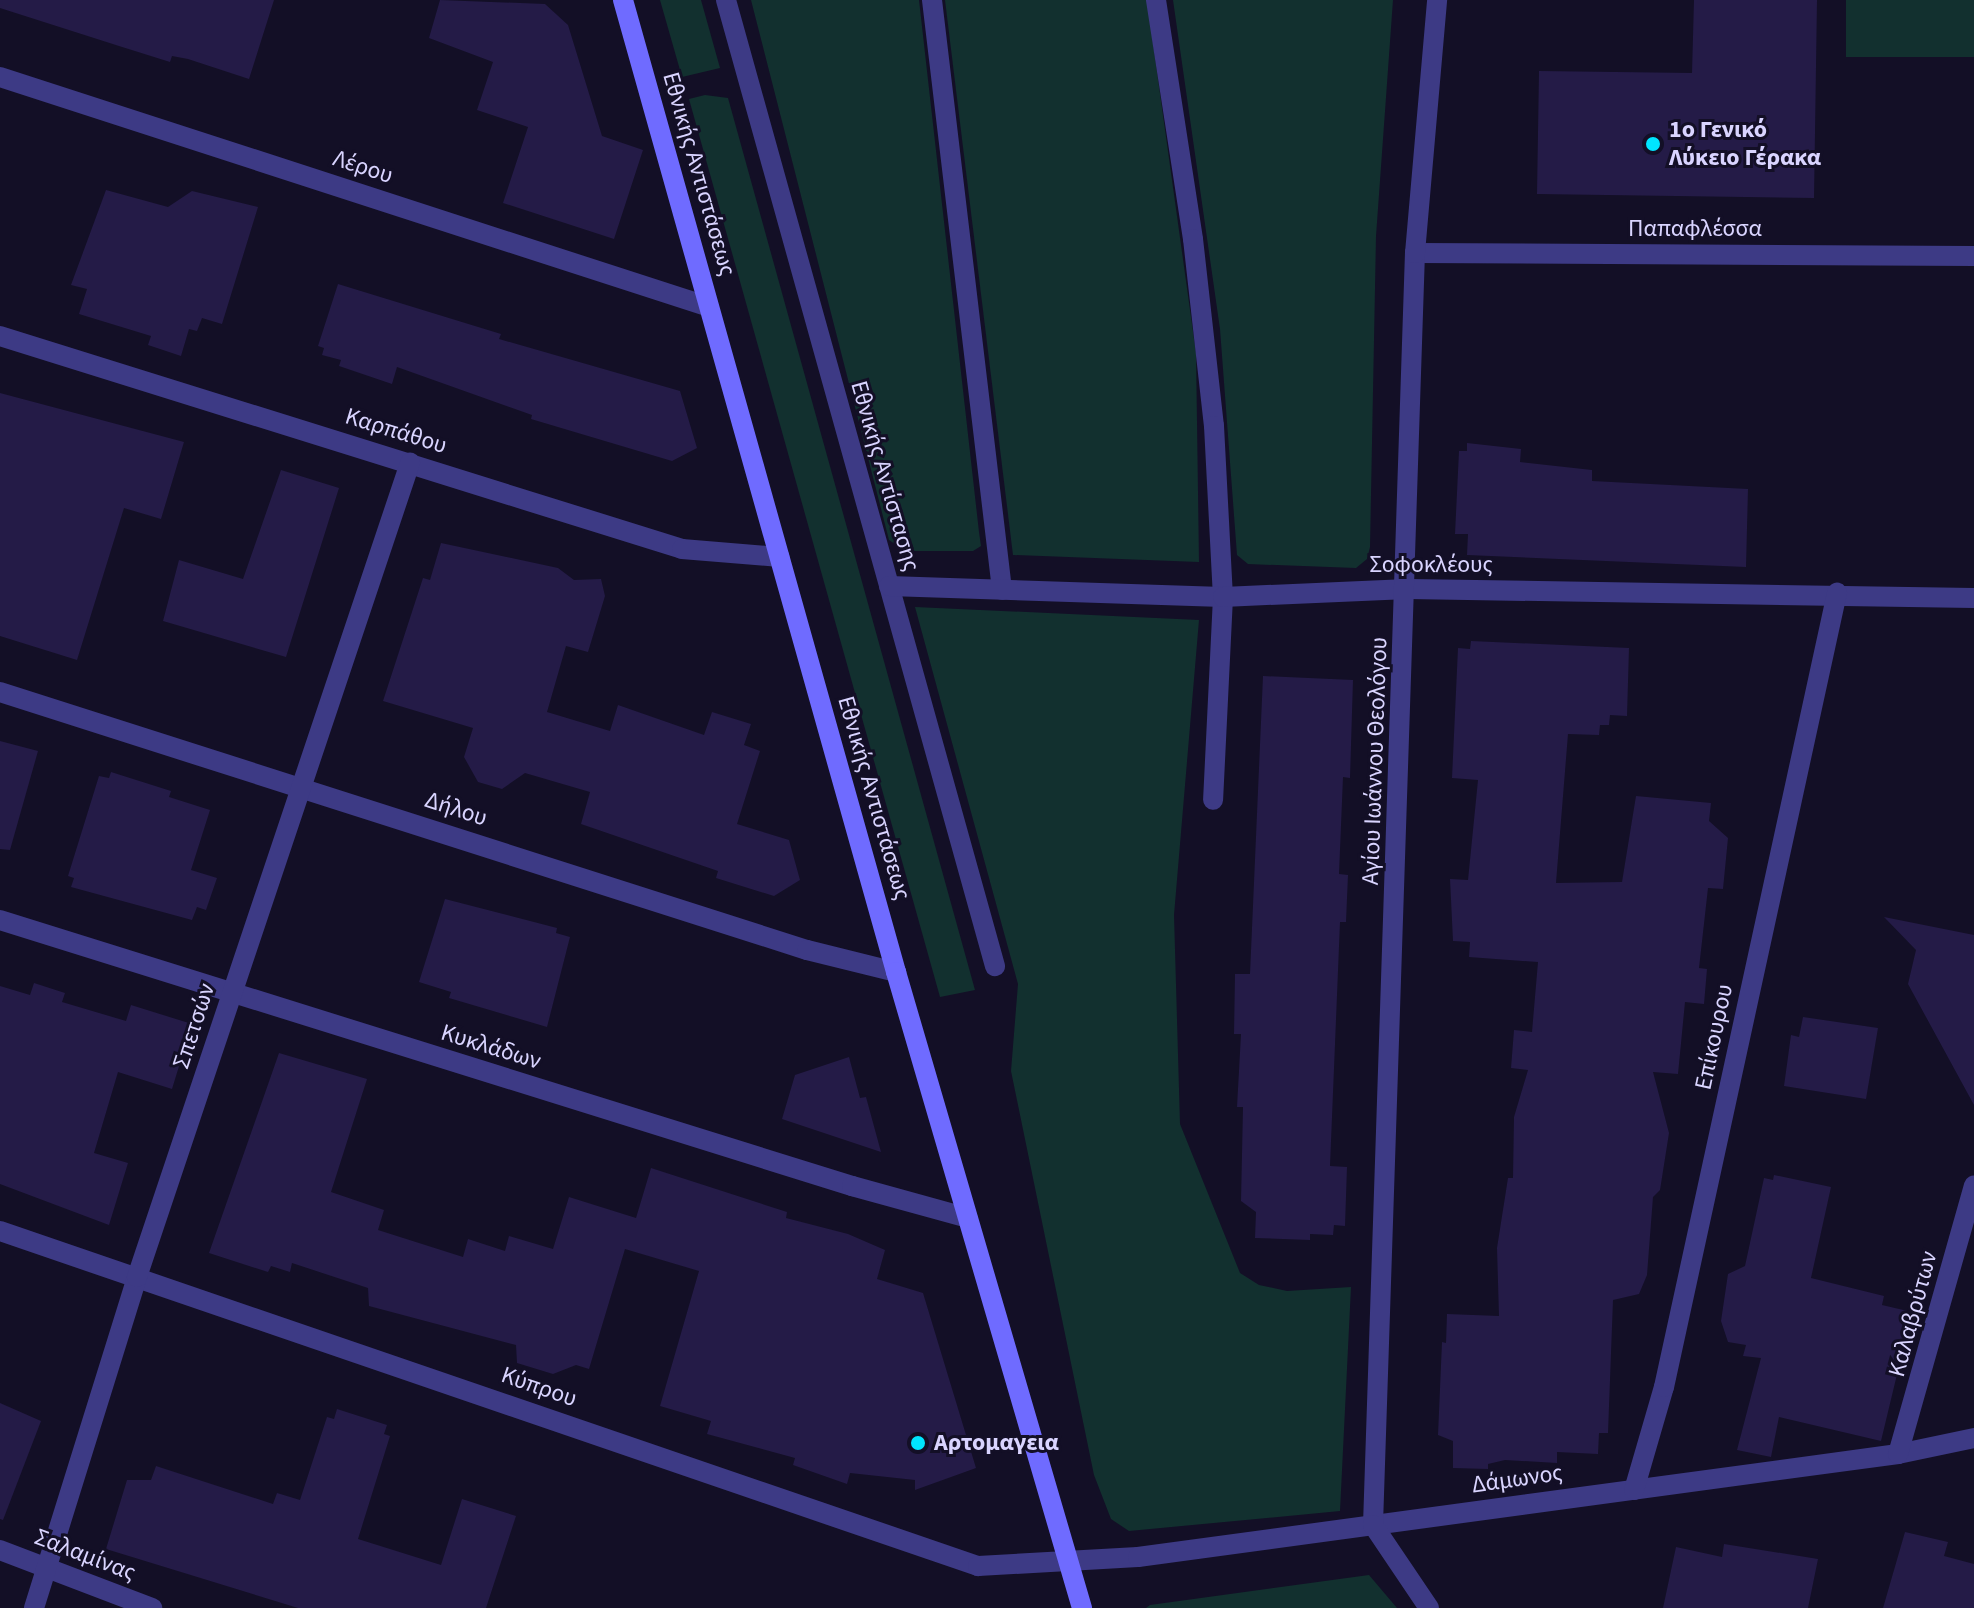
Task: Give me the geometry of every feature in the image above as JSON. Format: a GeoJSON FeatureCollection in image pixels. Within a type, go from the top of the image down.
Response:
{"type":"FeatureCollection","features":[{"type":"Feature","properties":{"kind":"street","name":"Εθνικής Αντιστάσεως"},"geometry":{"type":"LineString","coordinates":[[623,0],[896,972],[1066,1562],[1082,1608]]}},
{"type":"Feature","properties":{"kind":"street","name":"Εθνικής Αντίστασης"},"geometry":{"type":"LineString","coordinates":[[726,0],[995,966]]}},
{"type":"Feature","properties":{"kind":"street"},"geometry":{"type":"LineString","coordinates":[[932,0],[1002,590]]}},
{"type":"Feature","properties":{"kind":"street"},"geometry":{"type":"LineString","coordinates":[[1156,0],[1193,239],[1214,426],[1223,597],[1213,800]]}},
{"type":"Feature","properties":{"kind":"street","name":"Αγίου Ιωάννου Θεολόγου"},"geometry":{"type":"LineString","coordinates":[[1373,1525],[1408,589],[1415,253],[1437,0]]}},
{"type":"Feature","properties":{"kind":"street","name":"Λέρου"},"geometry":{"type":"LineString","coordinates":[[0,77],[709,307]]}},
{"type":"Feature","properties":{"kind":"street","name":"Παπαφλέσσα"},"geometry":{"type":"LineString","coordinates":[[1415,253],[1974,256]]}},
{"type":"Feature","properties":{"kind":"street","name":"Καρπάθου"},"geometry":{"type":"LineString","coordinates":[[0,336],[682,549],[780,557]]}},
{"type":"Feature","properties":{"kind":"street","name":"Σπετσών"},"geometry":{"type":"LineString","coordinates":[[34,1608],[137,1277],[410,463]]}},
{"type":"Feature","properties":{"kind":"street","name":"Σοφοκλέους"},"geometry":{"type":"LineString","coordinates":[[889,586],[1223,597],[1408,589],[1837,593],[1974,598]]}},
{"type":"Feature","properties":{"kind":"street","name":"Επίκουρου"},"geometry":{"type":"LineString","coordinates":[[1634,1490],[1664,1387],[1837,593]]}},
{"type":"Feature","properties":{"kind":"street","name":"Δήλου"},"geometry":{"type":"LineString","coordinates":[[0,692],[302,786],[807,950],[896,972]]}},
{"type":"Feature","properties":{"kind":"street","name":"Κυκλάδων"},"geometry":{"type":"LineString","coordinates":[[0,920],[968,1218]]}},
{"type":"Feature","properties":{"kind":"street","name":"Καλαβρύτων"},"geometry":{"type":"LineString","coordinates":[[1898,1454],[1974,1186]]}},
{"type":"Feature","properties":{"kind":"street","name":"Κύπρου"},"geometry":{"type":"LineString","coordinates":[[0,1231],[978,1566],[1066,1562]]}},
{"type":"Feature","properties":{"kind":"street","name":"Δάμωνος"},"geometry":{"type":"LineString","coordinates":[[1066,1562],[1373,1525],[1898,1454],[1974,1438]]}},
{"type":"Feature","properties":{"kind":"street"},"geometry":{"type":"LineString","coordinates":[[1373,1525],[1429,1608]]}},
{"type":"Feature","properties":{"kind":"street","name":"Σαλαμίνας"},"geometry":{"type":"LineString","coordinates":[[0,1550],[152,1608]]}},
{"type":"Feature","properties":{"kind":"green space"},"geometry":{"type":"Polygon","coordinates":[[[660,0],[701,0],[720,68],[682,77],[660,0]]]}},
{"type":"Feature","properties":{"kind":"green space"},"geometry":{"type":"Polygon","coordinates":[[[751,0],[919,0],[981,546],[973,551],[905,551],[889,540],[751,0]]]}},
{"type":"Feature","properties":{"kind":"green space"},"geometry":{"type":"Polygon","coordinates":[[[945,0],[1147,0],[1196,353],[1199,562],[1013,555],[945,0]]]}},
{"type":"Feature","properties":{"kind":"green space"},"geometry":{"type":"Polygon","coordinates":[[[1173,0],[1393,0],[1376,236],[1370,547],[1367,559],[1356,568],[1248,564],[1237,555],[1220,329],[1173,0]]]}},
{"type":"Feature","properties":{"kind":"green space"},"geometry":{"type":"Polygon","coordinates":[[[1846,0],[1974,0],[1974,57],[1846,57],[1846,0]]]}},
{"type":"Feature","properties":{"kind":"green space"},"geometry":{"type":"Polygon","coordinates":[[[705,95],[728,98],[975,990],[940,997],[689,99],[705,95]]]}},
{"type":"Feature","properties":{"kind":"green space"},"geometry":{"type":"Polygon","coordinates":[[[915,607],[1199,620],[1174,915],[1180,1124],[1240,1273],[1259,1285],[1287,1291],[1351,1287],[1340,1511],[1129,1531],[1111,1519],[1094,1475],[1011,1071],[1018,984],[915,607]]]}},
{"type":"Feature","properties":{"kind":"green space"},"geometry":{"type":"Polygon","coordinates":[[[1369,1575],[1397,1608],[1146,1608],[1150,1605],[1369,1575]]]}},
{"type":"Feature","properties":{"kind":"building"},"geometry":{"type":"Polygon","coordinates":[[[0,0],[274,0],[249,79],[188,59],[172,56],[170,62],[119,46],[0,8],[0,0]]]}},
{"type":"Feature","properties":{"kind":"building"},"geometry":{"type":"Polygon","coordinates":[[[440,0],[545,4],[568,25],[602,136],[643,150],[614,239],[503,203],[528,127],[477,110],[493,62],[429,38],[440,0]]]}},
{"type":"Feature","properties":{"kind":"building"},"geometry":{"type":"Polygon","coordinates":[[[1694,0],[1817,0],[1814,198],[1537,194],[1539,71],[1692,73],[1694,0]]]}},
{"type":"Feature","properties":{"kind":"building"},"geometry":{"type":"Polygon","coordinates":[[[106,190],[168,207],[192,191],[258,207],[222,324],[202,318],[197,331],[189,329],[181,356],[148,345],[151,336],[79,314],[87,289],[71,285],[106,190]]]}},
{"type":"Feature","properties":{"kind":"building"},"geometry":{"type":"Polygon","coordinates":[[[338,284],[501,334],[499,339],[680,391],[697,448],[672,461],[531,419],[532,415],[397,367],[392,384],[339,366],[341,360],[322,355],[324,348],[318,346],[338,284]]]}},
{"type":"Feature","properties":{"kind":"building"},"geometry":{"type":"Polygon","coordinates":[[[0,393],[184,442],[161,519],[124,508],[77,660],[0,636],[0,393]]]}},
{"type":"Feature","properties":{"kind":"building"},"geometry":{"type":"Polygon","coordinates":[[[1467,443],[1521,449],[1520,462],[1592,470],[1592,481],[1748,489],[1746,567],[1467,555],[1468,534],[1455,534],[1459,451],[1467,451],[1467,443]]]}},
{"type":"Feature","properties":{"kind":"building"},"geometry":{"type":"Polygon","coordinates":[[[281,470],[339,488],[286,657],[163,621],[179,560],[243,579],[281,470]]]}},
{"type":"Feature","properties":{"kind":"building"},"geometry":{"type":"Polygon","coordinates":[[[441,543],[558,568],[574,580],[601,579],[605,596],[588,652],[566,646],[547,712],[610,731],[618,705],[704,735],[712,712],[751,724],[744,745],[760,751],[737,824],[789,840],[800,880],[774,896],[716,878],[718,871],[581,824],[590,792],[525,773],[502,789],[478,782],[464,757],[473,728],[383,701],[423,578],[430,580],[441,543]]]}},
{"type":"Feature","properties":{"kind":"building"},"geometry":{"type":"Polygon","coordinates":[[[1471,641],[1629,648],[1627,716],[1610,715],[1609,725],[1600,725],[1599,735],[1568,734],[1556,883],[1622,882],[1636,796],[1711,803],[1709,821],[1728,838],[1723,889],[1708,888],[1699,968],[1707,969],[1704,1004],[1685,1002],[1678,1074],[1653,1072],[1669,1133],[1660,1190],[1653,1197],[1647,1275],[1639,1294],[1613,1300],[1608,1433],[1599,1433],[1598,1454],[1557,1452],[1557,1463],[1505,1460],[1488,1464],[1488,1469],[1453,1468],[1453,1441],[1438,1435],[1442,1342],[1446,1343],[1447,1314],[1499,1316],[1497,1248],[1508,1178],[1513,1178],[1514,1117],[1528,1070],[1511,1068],[1514,1030],[1532,1032],[1538,962],[1469,957],[1470,942],[1453,941],[1450,879],[1468,880],[1478,780],[1452,778],[1458,648],[1470,649],[1471,641]]]}},
{"type":"Feature","properties":{"kind":"building"},"geometry":{"type":"Polygon","coordinates":[[[1263,676],[1353,680],[1350,778],[1343,777],[1339,874],[1348,875],[1346,922],[1340,922],[1330,1166],[1347,1167],[1345,1226],[1334,1225],[1333,1235],[1310,1234],[1310,1240],[1255,1238],[1256,1212],[1241,1201],[1243,1107],[1237,1107],[1241,1034],[1234,1034],[1235,974],[1250,974],[1263,676]]]}},
{"type":"Feature","properties":{"kind":"building"},"geometry":{"type":"Polygon","coordinates":[[[0,741],[38,751],[10,850],[0,849],[0,741]]]}},
{"type":"Feature","properties":{"kind":"building"},"geometry":{"type":"Polygon","coordinates":[[[111,772],[171,791],[169,797],[210,810],[191,870],[217,878],[206,910],[197,907],[192,920],[71,887],[74,878],[68,876],[99,776],[109,778],[111,772]]]}},
{"type":"Feature","properties":{"kind":"building"},"geometry":{"type":"Polygon","coordinates":[[[445,899],[557,928],[556,933],[570,937],[547,1027],[449,998],[451,992],[419,982],[445,899]]]}},
{"type":"Feature","properties":{"kind":"building"},"geometry":{"type":"Polygon","coordinates":[[[1884,917],[1974,935],[1974,1105],[1908,984],[1916,950],[1884,917]]]}},
{"type":"Feature","properties":{"kind":"building"},"geometry":{"type":"Polygon","coordinates":[[[34,983],[65,993],[62,1002],[126,1021],[131,1005],[192,1024],[172,1089],[118,1072],[94,1153],[128,1163],[109,1225],[0,1184],[0,986],[30,995],[34,983]]]}},
{"type":"Feature","properties":{"kind":"building"},"geometry":{"type":"Polygon","coordinates":[[[1803,1017],[1878,1028],[1866,1099],[1784,1086],[1791,1035],[1799,1037],[1803,1017]]]}},
{"type":"Feature","properties":{"kind":"building"},"geometry":{"type":"Polygon","coordinates":[[[279,1053],[367,1079],[331,1192],[384,1210],[378,1230],[463,1257],[468,1239],[505,1251],[509,1236],[553,1249],[569,1197],[636,1218],[651,1168],[787,1212],[786,1218],[848,1234],[885,1250],[877,1279],[923,1293],[976,1468],[915,1490],[915,1480],[850,1473],[847,1484],[793,1465],[795,1458],[707,1434],[711,1421],[660,1406],[699,1271],[625,1249],[589,1369],[576,1365],[553,1374],[517,1363],[516,1345],[369,1306],[368,1288],[292,1263],[290,1272],[271,1266],[268,1272],[209,1253],[279,1053]]]}},
{"type":"Feature","properties":{"kind":"building"},"geometry":{"type":"Polygon","coordinates":[[[849,1057],[860,1098],[866,1097],[881,1152],[782,1119],[795,1075],[849,1057]]]}},
{"type":"Feature","properties":{"kind":"building"},"geometry":{"type":"Polygon","coordinates":[[[1774,1175],[1831,1187],[1811,1278],[1884,1296],[1882,1305],[1912,1312],[1881,1441],[1779,1417],[1771,1457],[1737,1450],[1761,1358],[1743,1356],[1746,1345],[1728,1342],[1721,1321],[1728,1274],[1745,1266],[1764,1178],[1773,1180],[1774,1175]]]}},
{"type":"Feature","properties":{"kind":"building"},"geometry":{"type":"Polygon","coordinates":[[[0,1403],[41,1421],[3,1520],[0,1519],[0,1403]]]}},
{"type":"Feature","properties":{"kind":"building"},"geometry":{"type":"Polygon","coordinates":[[[337,1409],[387,1425],[384,1434],[390,1436],[358,1539],[441,1565],[462,1499],[516,1516],[486,1608],[298,1608],[106,1549],[127,1480],[151,1480],[156,1466],[273,1504],[277,1493],[300,1500],[327,1417],[334,1419],[337,1409]]]}},
{"type":"Feature","properties":{"kind":"building"},"geometry":{"type":"Polygon","coordinates":[[[1905,1532],[1948,1542],[1944,1556],[1974,1564],[1974,1608],[1883,1608],[1905,1532]]]}},
{"type":"Feature","properties":{"kind":"building"},"geometry":{"type":"Polygon","coordinates":[[[1724,1544],[1818,1559],[1808,1608],[1663,1608],[1676,1547],[1722,1557],[1724,1544]]]}},
{"type":"Feature","properties":{"kind":"place","name":"1ο Γενικό Λύκειο Γέρακα"},"geometry":{"type":"Point","coordinates":[1653,144]}},
{"type":"Feature","properties":{"kind":"place","name":"Αρτομαγεια"},"geometry":{"type":"Point","coordinates":[918,1443]}}]}
